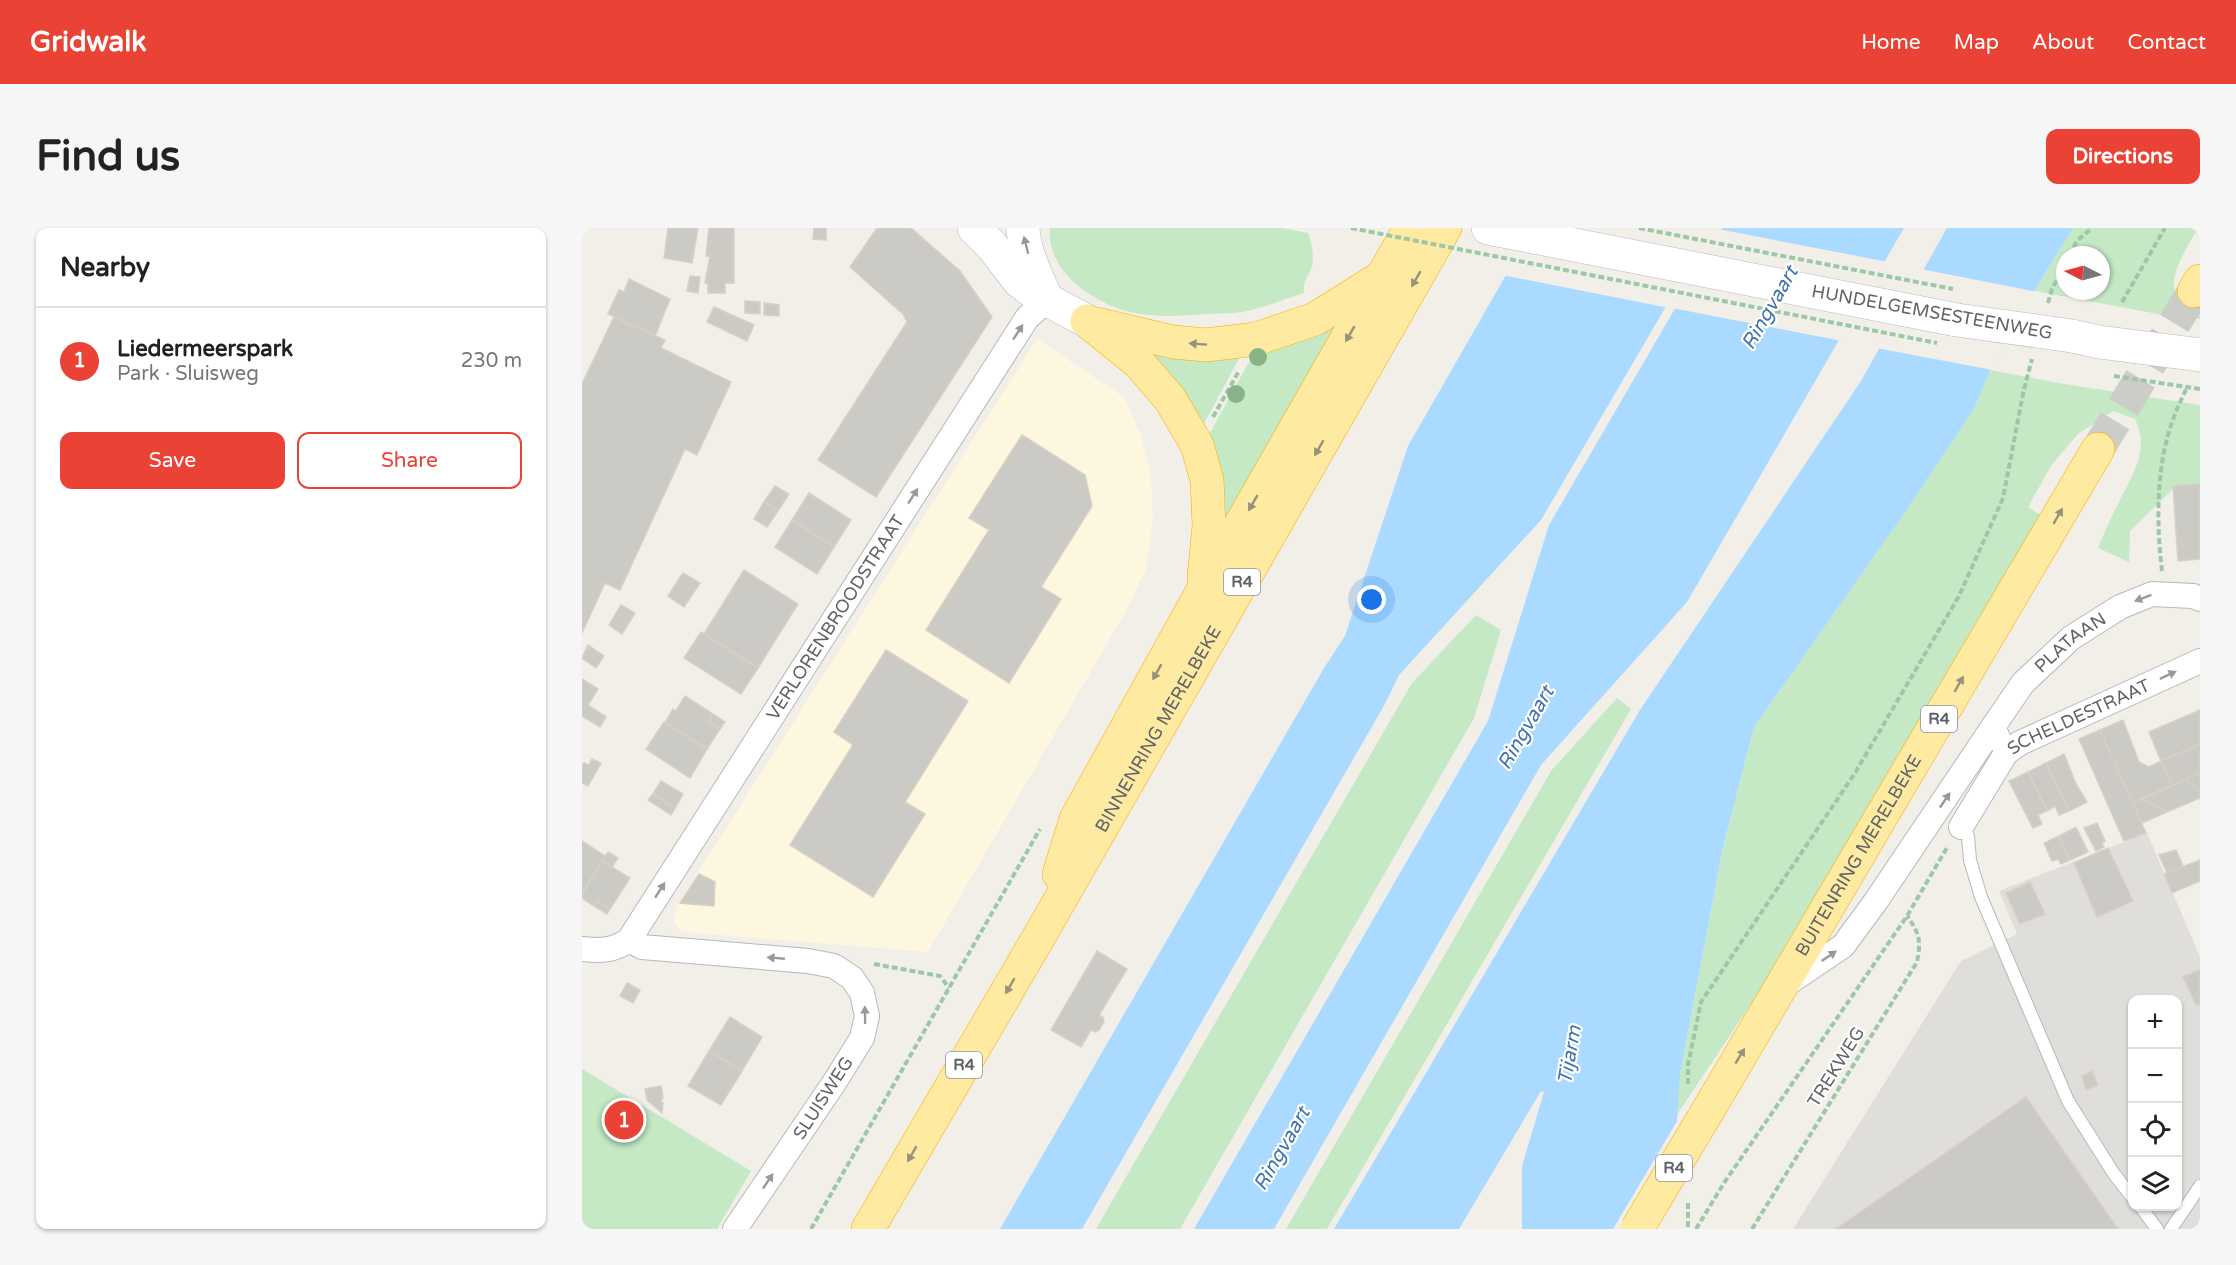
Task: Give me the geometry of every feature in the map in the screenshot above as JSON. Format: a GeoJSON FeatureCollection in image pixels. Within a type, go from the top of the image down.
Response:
{"type":"FeatureCollection","features":[{"type":"Feature","properties":{"kind":"highway"},"geometry":{"type":"LineString","coordinates":[[1040,935],[1076,819],[1202,592],[1410,228]]}},
{"type":"Feature","properties":{"kind":"highway","name":"BINNENRING MERELBEKE"},"geometry":{"type":"LineString","coordinates":[[868,1229],[1040,935],[1445,228]]}},
{"type":"Feature","properties":{"kind":"highway"},"geometry":{"type":"LineString","coordinates":[[1087,321],[1173,342],[1206,345],[1256,339],[1315,319],[1383,276]]}},
{"type":"Feature","properties":{"kind":"highway","name":"R4"},"geometry":{"type":"LineString","coordinates":[[1087,321],[1139,363],[1170,399],[1197,446],[1207,480],[1209,526],[1202,592]]}},
{"type":"Feature","properties":{"kind":"highway","name":"BUITENRING MERELBEKE"},"geometry":{"type":"LineString","coordinates":[[1699,1097],[1781,988],[2098,449]]}},
{"type":"Feature","properties":{"kind":"highway","name":"R4"},"geometry":{"type":"LineString","coordinates":[[1637,1229],[1699,1097]]}},
{"type":"Feature","properties":{"kind":"main road"},"geometry":{"type":"LineString","coordinates":[[974,228],[992,246],[1019,281],[1047,300],[1087,321]]}},
{"type":"Feature","properties":{"kind":"main road"},"geometry":{"type":"LineString","coordinates":[[1023,228],[1023,240],[1030,261],[1047,300]]}},
{"type":"Feature","properties":{"kind":"main road","name":"HUNDELGEMSESTEENWEG"},"geometry":{"type":"LineString","coordinates":[[1488,228],[1957,320],[2200,355]]}},
{"type":"Feature","properties":{"kind":"street","name":"VERLORENBROODSTRAAT"},"geometry":{"type":"LineString","coordinates":[[629,940],[1027,318],[1047,300]]}},
{"type":"Feature","properties":{"kind":"street","name":"PLATAAN"},"geometry":{"type":"LineString","coordinates":[[1781,988],[1843,946],[1876,901],[2023,683],[2071,638],[2120,607],[2152,594],[2193,596],[2200,599]]}},
{"type":"Feature","properties":{"kind":"street","name":"SCHELDESTRAAT"},"geometry":{"type":"LineString","coordinates":[[1961,827],[2013,748],[2200,661]]}},
{"type":"Feature","properties":{"kind":"street"},"geometry":{"type":"LineString","coordinates":[[1993,727],[2013,748]]}},
{"type":"Feature","properties":{"kind":"street"},"geometry":{"type":"LineString","coordinates":[[582,949],[604,951],[619,947],[629,940]]}},
{"type":"Feature","properties":{"kind":"street","name":"SLUISWEG"},"geometry":{"type":"LineString","coordinates":[[629,940],[642,947],[808,961],[834,966],[852,978],[862,993],[867,1016],[862,1038],[735,1229]]}},
{"type":"Feature","properties":{"kind":"lane"},"geometry":{"type":"LineString","coordinates":[[1961,827],[1968,836],[1970,861],[1981,897],[2068,1101],[2114,1174],[2128,1191]]}},
{"type":"Feature","properties":{"kind":"lane"},"geometry":{"type":"LineString","coordinates":[[2171,1229],[2200,1186]]}},
{"type":"Feature","properties":{"kind":"lane"},"geometry":{"type":"LineString","coordinates":[[2144,1211],[2157,1229]]}},
{"type":"Feature","properties":{"kind":"path"},"geometry":{"type":"LineString","coordinates":[[1352,228],[1947,345]]}},
{"type":"Feature","properties":{"kind":"path"},"geometry":{"type":"LineString","coordinates":[[1639,228],[1954,290]]}},
{"type":"Feature","properties":{"kind":"path"},"geometry":{"type":"LineString","coordinates":[[2074,246],[2092,228]]}},
{"type":"Feature","properties":{"kind":"path"},"geometry":{"type":"LineString","coordinates":[[2122,302],[2164,228]]}},
{"type":"Feature","properties":{"kind":"path"},"geometry":{"type":"LineString","coordinates":[[1197,446],[1256,339]]}},
{"type":"Feature","properties":{"kind":"path"},"geometry":{"type":"LineString","coordinates":[[2028,361],[2039,363]]}},
{"type":"Feature","properties":{"kind":"path"},"geometry":{"type":"LineString","coordinates":[[2111,376],[2200,389]]}},
{"type":"Feature","properties":{"kind":"path"},"geometry":{"type":"LineString","coordinates":[[2164,595],[2157,530],[2164,450],[2174,417],[2187,387]]}},
{"type":"Feature","properties":{"kind":"path"},"geometry":{"type":"LineString","coordinates":[[1699,1097],[1688,1065],[1701,1002],[1855,772],[1959,596],[2003,498],[2024,389]]}},
{"type":"Feature","properties":{"kind":"path"},"geometry":{"type":"LineString","coordinates":[[1696,1229],[1724,1183],[1907,916],[1942,854],[1961,827]]}},
{"type":"Feature","properties":{"kind":"path","name":"TREKWEG"},"geometry":{"type":"LineString","coordinates":[[1752,1229],[1917,962],[1921,944],[1916,929],[1907,916]]}},
{"type":"Feature","properties":{"kind":"path"},"geometry":{"type":"LineString","coordinates":[[811,1229],[949,989]]}},
{"type":"Feature","properties":{"kind":"path"},"geometry":{"type":"LineString","coordinates":[[1688,1194],[1688,1229]]}},
{"type":"Feature","properties":{"kind":"shaded area"},"geometry":{"type":"Polygon","coordinates":[[[1037,339],[1125,398],[1140,433],[1150,468],[1153,516],[1147,567],[1122,618],[928,952],[683,932],[677,928],[674,921],[676,907],[1037,339]]]}},
{"type":"Feature","properties":{"kind":"shaded area"},"geometry":{"type":"Polygon","coordinates":[[[2147,833],[2200,957],[2200,1229],[1793,1229],[1961,961],[2017,934],[1999,891],[2147,833]]]}},
{"type":"Feature","properties":{"kind":"green space"},"geometry":{"type":"Polygon","coordinates":[[[1050,228],[1282,228],[1308,233],[1313,260],[1304,293],[1238,313],[1153,315],[1106,304],[1076,284],[1056,259],[1051,244],[1050,228]]]}},
{"type":"Feature","properties":{"kind":"green space"},"geometry":{"type":"Polygon","coordinates":[[[2073,228],[2198,228],[2178,265],[2174,285],[2176,294],[2182,301],[2200,306],[2200,319],[2169,316],[2083,300],[2110,300],[2110,246],[2062,246],[2073,228]]]}},
{"type":"Feature","properties":{"kind":"green space"},"geometry":{"type":"Polygon","coordinates":[[[2056,256],[2056,295],[2035,291],[2056,256]]]}},
{"type":"Feature","properties":{"kind":"green space"},"geometry":{"type":"Polygon","coordinates":[[[1343,316],[1223,532],[1206,440],[1255,351],[1343,316]]]}},
{"type":"Feature","properties":{"kind":"green space"},"geometry":{"type":"Polygon","coordinates":[[[1136,343],[1242,353],[1201,429],[1136,343]]]}},
{"type":"Feature","properties":{"kind":"green space"},"geometry":{"type":"Polygon","coordinates":[[[1990,370],[2200,405],[2200,485],[2175,487],[2130,531],[2129,562],[2098,548],[2137,464],[2141,442],[2135,419],[2113,411],[2078,434],[2052,464],[2028,507],[2041,515],[1767,980],[1676,1116],[1680,1074],[1723,847],[1754,727],[1899,521],[1975,407],[1990,370]]]}},
{"type":"Feature","properties":{"kind":"green space"},"geometry":{"type":"Polygon","coordinates":[[[1476,615],[1501,630],[1474,718],[1180,1229],[1096,1229],[1412,683],[1476,615]]]}},
{"type":"Feature","properties":{"kind":"green space"},"geometry":{"type":"Polygon","coordinates":[[[1617,698],[1631,709],[1327,1229],[1286,1229],[1551,771],[1617,698]]]}},
{"type":"Feature","properties":{"kind":"green space"},"geometry":{"type":"Polygon","coordinates":[[[582,1069],[751,1171],[717,1229],[582,1229],[582,1069]]]}},
{"type":"Feature","properties":{"kind":"water"},"geometry":{"type":"Polygon","coordinates":[[[1533,228],[1712,228],[1541,520],[1399,675],[1385,704],[1082,1229],[1000,1229],[1324,668],[1345,636],[1408,446],[1533,228]]]}},
{"type":"Feature","properties":{"kind":"water","name":"Ringvaart"},"geometry":{"type":"Polygon","coordinates":[[[1722,228],[1904,228],[1687,602],[1541,765],[1274,1229],[1194,1229],[1488,721],[1549,525],[1722,228]]]}},
{"type":"Feature","properties":{"kind":"water","name":"Tijarm"},"geometry":{"type":"Polygon","coordinates":[[[1947,228],[2073,228],[2062,246],[2056,246],[2056,256],[1998,351],[1975,407],[1899,521],[1754,727],[1723,847],[1680,1074],[1675,1153],[1678,1229],[1522,1229],[1522,1166],[1544,1092],[1541,1091],[1459,1229],[1334,1229],[1640,710],[1861,381],[1947,228]]]}},
{"type":"Feature","properties":{"kind":"pier"},"geometry":{"type":"Polygon","coordinates":[[[1530,228],[1715,228],[1669,308],[1502,275],[1530,228]]]}},
{"type":"Feature","properties":{"kind":"pier"},"geometry":{"type":"Polygon","coordinates":[[[1718,229],[1888,262],[1842,341],[1672,308],[1718,229]]]}},
{"type":"Feature","properties":{"kind":"pier"},"geometry":{"type":"Polygon","coordinates":[[[1921,269],[2038,292],[2001,352],[1993,370],[1876,348],[1921,269]]]}},
{"type":"Feature","properties":{"kind":"pier"},"geometry":{"type":"Polygon","coordinates":[[[1679,1118],[1681,1229],[1613,1229],[1679,1118]]]}},
{"type":"Feature","properties":{"kind":"building"},"geometry":{"type":"Polygon","coordinates":[[[668,228],[698,228],[692,263],[664,258],[668,228]]]}},
{"type":"Feature","properties":{"kind":"building"},"geometry":{"type":"Polygon","coordinates":[[[709,228],[734,228],[734,283],[725,283],[725,293],[708,293],[708,283],[705,283],[710,256],[706,256],[709,228]]]}},
{"type":"Feature","properties":{"kind":"building"},"geometry":{"type":"Polygon","coordinates":[[[814,228],[826,228],[826,240],[813,239],[814,228]]]}},
{"type":"Feature","properties":{"kind":"building"},"geometry":{"type":"Polygon","coordinates":[[[877,228],[911,228],[960,271],[992,317],[876,497],[818,460],[907,322],[903,314],[850,267],[877,228]]]}},
{"type":"Feature","properties":{"kind":"building"},"geometry":{"type":"Polygon","coordinates":[[[690,276],[700,277],[698,293],[687,291],[690,276]]]}},
{"type":"Feature","properties":{"kind":"building"},"geometry":{"type":"Polygon","coordinates":[[[629,279],[670,299],[655,336],[608,314],[619,290],[624,292],[629,279]]]}},
{"type":"Feature","properties":{"kind":"building"},"geometry":{"type":"Polygon","coordinates":[[[745,301],[760,302],[760,314],[745,313],[745,301]]]}},
{"type":"Feature","properties":{"kind":"building"},"geometry":{"type":"Polygon","coordinates":[[[764,303],[779,305],[779,316],[764,315],[764,303]]]}},
{"type":"Feature","properties":{"kind":"building"},"geometry":{"type":"Polygon","coordinates":[[[714,307],[754,325],[747,341],[707,322],[714,307]]]}},
{"type":"Feature","properties":{"kind":"building"},"geometry":{"type":"Polygon","coordinates":[[[614,317],[665,340],[661,348],[731,382],[697,455],[685,449],[620,590],[605,583],[582,633],[582,384],[614,317]]]}},
{"type":"Feature","properties":{"kind":"building"},"geometry":{"type":"Polygon","coordinates":[[[1022,435],[1085,475],[1092,506],[1041,587],[1061,599],[1009,683],[926,630],[989,530],[969,518],[1022,435]]]}},
{"type":"Feature","properties":{"kind":"building"},"geometry":{"type":"Polygon","coordinates":[[[2200,484],[2200,559],[2178,561],[2173,486],[2200,484]]]}},
{"type":"Feature","properties":{"kind":"building"},"geometry":{"type":"Polygon","coordinates":[[[775,486],[789,494],[778,511],[764,502],[775,486]]]}},
{"type":"Feature","properties":{"kind":"building"},"geometry":{"type":"Polygon","coordinates":[[[809,493],[851,520],[834,547],[792,520],[809,493]]]}},
{"type":"Feature","properties":{"kind":"building"},"geometry":{"type":"Polygon","coordinates":[[[764,502],[778,511],[767,527],[754,519],[764,502]]]}},
{"type":"Feature","properties":{"kind":"building"},"geometry":{"type":"Polygon","coordinates":[[[792,520],[834,547],[817,574],[775,547],[792,520]]]}},
{"type":"Feature","properties":{"kind":"building"},"geometry":{"type":"Polygon","coordinates":[[[744,570],[798,604],[758,668],[704,634],[744,570]]]}},
{"type":"Feature","properties":{"kind":"building"},"geometry":{"type":"Polygon","coordinates":[[[683,573],[700,583],[684,607],[668,596],[683,573]]]}},
{"type":"Feature","properties":{"kind":"building"},"geometry":{"type":"Polygon","coordinates":[[[621,605],[635,613],[622,634],[609,625],[621,605]]]}},
{"type":"Feature","properties":{"kind":"building"},"geometry":{"type":"Polygon","coordinates":[[[701,632],[758,668],[741,694],[684,658],[701,632]]]}},
{"type":"Feature","properties":{"kind":"building"},"geometry":{"type":"Polygon","coordinates":[[[588,645],[604,656],[596,668],[582,658],[588,645]]]}},
{"type":"Feature","properties":{"kind":"building"},"geometry":{"type":"Polygon","coordinates":[[[886,650],[968,701],[905,802],[925,814],[873,897],[790,845],[853,745],[834,732],[886,650]]]}},
{"type":"Feature","properties":{"kind":"building"},"geometry":{"type":"Polygon","coordinates":[[[582,679],[598,689],[588,705],[606,717],[600,727],[582,716],[582,679]]]}},
{"type":"Feature","properties":{"kind":"building"},"geometry":{"type":"Polygon","coordinates":[[[685,696],[713,714],[708,721],[720,729],[707,749],[665,723],[673,709],[676,711],[685,696]]]}},
{"type":"Feature","properties":{"kind":"building"},"geometry":{"type":"Polygon","coordinates":[[[2200,710],[2200,744],[2161,761],[2149,732],[2200,710]]]}},
{"type":"Feature","properties":{"kind":"building"},"geometry":{"type":"Polygon","coordinates":[[[713,714],[725,722],[720,729],[708,721],[713,714]]]}},
{"type":"Feature","properties":{"kind":"building"},"geometry":{"type":"Polygon","coordinates":[[[2123,720],[2139,762],[2149,767],[2161,761],[2172,785],[2132,803],[2100,730],[2123,720]]]}},
{"type":"Feature","properties":{"kind":"building"},"geometry":{"type":"Polygon","coordinates":[[[664,722],[707,749],[690,778],[646,749],[664,722]]]}},
{"type":"Feature","properties":{"kind":"building"},"geometry":{"type":"Polygon","coordinates":[[[2100,730],[2146,833],[2124,841],[2079,739],[2100,730]]]}},
{"type":"Feature","properties":{"kind":"building"},"geometry":{"type":"Polygon","coordinates":[[[2200,744],[2200,773],[2172,785],[2161,761],[2200,744]]]}},
{"type":"Feature","properties":{"kind":"building"},"geometry":{"type":"Polygon","coordinates":[[[2064,754],[2076,784],[2087,802],[2069,811],[2046,763],[2064,754]]]}},
{"type":"Feature","properties":{"kind":"building"},"geometry":{"type":"Polygon","coordinates":[[[592,759],[601,763],[588,786],[582,783],[582,765],[584,763],[589,765],[592,759]]]}},
{"type":"Feature","properties":{"kind":"building"},"geometry":{"type":"Polygon","coordinates":[[[2046,763],[2069,811],[2059,815],[2055,806],[2047,811],[2028,772],[2046,763]]]}},
{"type":"Feature","properties":{"kind":"building"},"geometry":{"type":"Polygon","coordinates":[[[2028,772],[2047,811],[2038,815],[2042,824],[2033,828],[2009,781],[2028,772]]]}},
{"type":"Feature","properties":{"kind":"building"},"geometry":{"type":"Polygon","coordinates":[[[2200,773],[2200,792],[2185,780],[2200,773]]]}},
{"type":"Feature","properties":{"kind":"building"},"geometry":{"type":"Polygon","coordinates":[[[2185,780],[2200,792],[2200,798],[2167,812],[2142,799],[2185,780]]]}},
{"type":"Feature","properties":{"kind":"building"},"geometry":{"type":"Polygon","coordinates":[[[661,781],[683,794],[675,808],[653,794],[661,781]]]}},
{"type":"Feature","properties":{"kind":"building"},"geometry":{"type":"Polygon","coordinates":[[[653,794],[675,808],[671,815],[648,800],[653,794]]]}},
{"type":"Feature","properties":{"kind":"building"},"geometry":{"type":"Polygon","coordinates":[[[2142,799],[2167,812],[2142,823],[2133,803],[2142,799]]]}},
{"type":"Feature","properties":{"kind":"building"},"geometry":{"type":"Polygon","coordinates":[[[2097,823],[2105,841],[2102,843],[2104,847],[2096,851],[2084,828],[2097,823]]]}},
{"type":"Feature","properties":{"kind":"building"},"geometry":{"type":"Polygon","coordinates":[[[2076,827],[2088,852],[2070,860],[2059,836],[2076,827]]]}},
{"type":"Feature","properties":{"kind":"building"},"geometry":{"type":"Polygon","coordinates":[[[2059,836],[2070,860],[2061,864],[2058,859],[2052,861],[2044,843],[2059,836]]]}},
{"type":"Feature","properties":{"kind":"building"},"geometry":{"type":"Polygon","coordinates":[[[582,841],[605,856],[582,894],[582,841]]]}},
{"type":"Feature","properties":{"kind":"building"},"geometry":{"type":"Polygon","coordinates":[[[2108,848],[2133,901],[2097,917],[2074,863],[2108,848]]]}},
{"type":"Feature","properties":{"kind":"building"},"geometry":{"type":"Polygon","coordinates":[[[2176,850],[2183,866],[2167,873],[2159,855],[2176,850]]]}},
{"type":"Feature","properties":{"kind":"building"},"geometry":{"type":"Polygon","coordinates":[[[608,852],[618,858],[612,867],[602,861],[608,852]]]}},
{"type":"Feature","properties":{"kind":"building"},"geometry":{"type":"Polygon","coordinates":[[[2200,860],[2200,881],[2172,893],[2164,874],[2200,860]]]}},
{"type":"Feature","properties":{"kind":"building"},"geometry":{"type":"Polygon","coordinates":[[[602,861],[630,878],[610,909],[597,901],[594,906],[582,898],[582,894],[602,861]]]}},
{"type":"Feature","properties":{"kind":"building"},"geometry":{"type":"Polygon","coordinates":[[[699,874],[715,882],[714,906],[680,903],[699,874]]]}},
{"type":"Feature","properties":{"kind":"building"},"geometry":{"type":"Polygon","coordinates":[[[2030,882],[2045,914],[2020,924],[2006,893],[2030,882]]]}},
{"type":"Feature","properties":{"kind":"building"},"geometry":{"type":"Polygon","coordinates":[[[597,901],[610,909],[607,914],[594,906],[597,901]]]}},
{"type":"Feature","properties":{"kind":"building"},"geometry":{"type":"Polygon","coordinates":[[[1097,951],[1127,969],[1099,1015],[1103,1017],[1104,1022],[1099,1030],[1095,1032],[1091,1030],[1081,1047],[1051,1030],[1097,951]]]}},
{"type":"Feature","properties":{"kind":"building"},"geometry":{"type":"Polygon","coordinates":[[[2200,970],[2200,1004],[2196,1005],[2183,977],[2200,970]]]}},
{"type":"Feature","properties":{"kind":"building"},"geometry":{"type":"Polygon","coordinates":[[[627,983],[640,990],[633,1003],[620,996],[627,983]]]}},
{"type":"Feature","properties":{"kind":"building"},"geometry":{"type":"Polygon","coordinates":[[[730,1017],[762,1037],[742,1071],[709,1051],[730,1017]]]}},
{"type":"Feature","properties":{"kind":"building"},"geometry":{"type":"Polygon","coordinates":[[[709,1051],[742,1071],[721,1105],[688,1086],[709,1051]]]}},
{"type":"Feature","properties":{"kind":"building"},"geometry":{"type":"Polygon","coordinates":[[[2092,1071],[2098,1085],[2086,1090],[2082,1076],[2092,1071]]]}},
{"type":"Feature","properties":{"kind":"building"},"geometry":{"type":"Polygon","coordinates":[[[661,1086],[662,1113],[647,1100],[645,1089],[661,1086]]]}},
{"type":"Feature","properties":{"kind":"building"},"geometry":{"type":"Polygon","coordinates":[[[2026,1097],[2118,1229],[1836,1229],[2026,1097]]]}},
{"type":"Feature","properties":{"kind":"tunnel"},"geometry":{"type":"LineString","coordinates":[[2098,449],[2194,291]]}},
{"type":"Feature","properties":{"kind":"place","name":"Liedermeerspark"},"geometry":{"type":"Point","coordinates":[624,1120]}}]}
